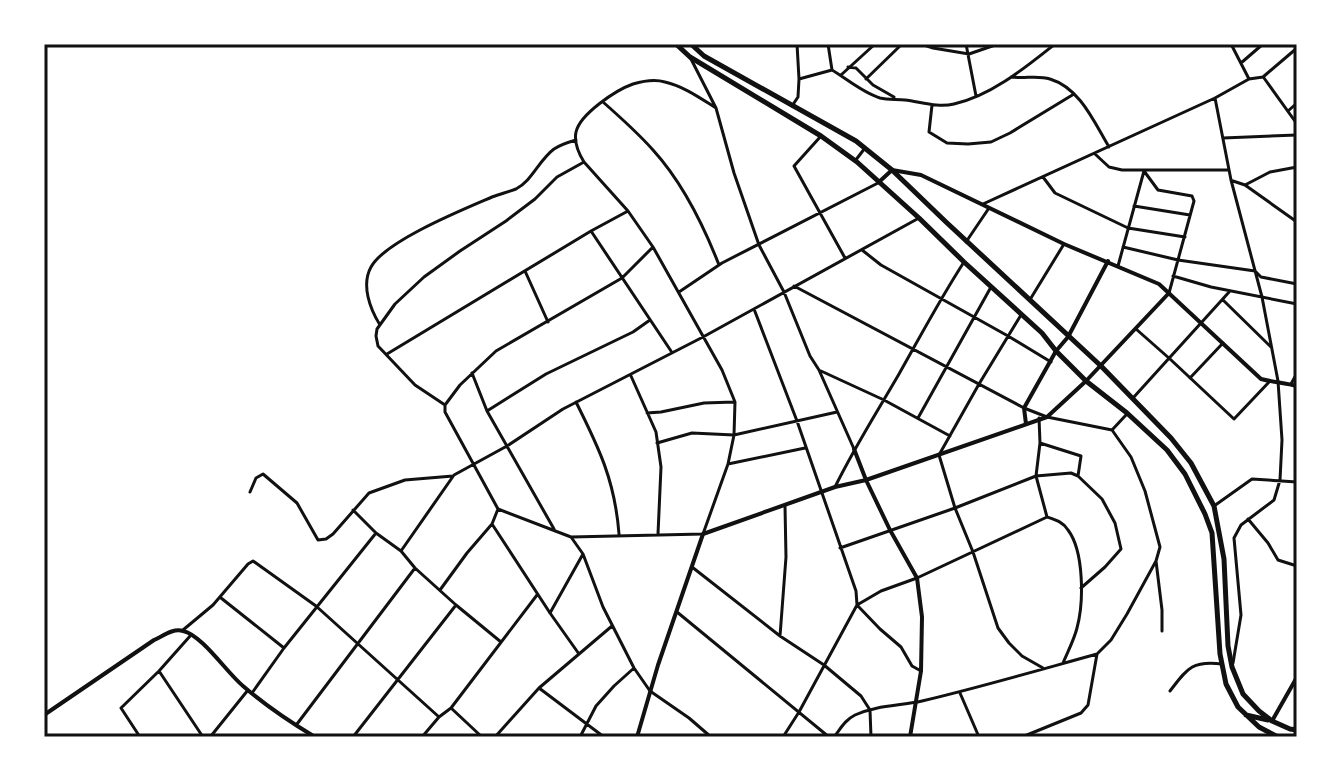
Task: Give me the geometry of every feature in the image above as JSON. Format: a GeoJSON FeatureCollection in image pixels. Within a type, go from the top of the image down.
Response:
{"type":"FeatureCollection","features":[{"type":"Feature","properties":{"kind":"main road"},"geometry":{"type":"LineString","coordinates":[[676,44],[690,57],[821,136],[855,161],[1042,333],[1086,381],[1167,450],[1185,474],[1205,514],[1213,543],[1220,654],[1226,684],[1245,715],[1278,737]]}},
{"type":"Feature","properties":{"kind":"main road"},"geometry":{"type":"LineString","coordinates":[[691,44],[704,56],[856,141],[892,170],[1101,366],[1171,438],[1191,463],[1214,506],[1224,559],[1228,646],[1232,667],[1243,694],[1272,721]]}},
{"type":"Feature","properties":{"kind":"main road"},"geometry":{"type":"LineString","coordinates":[[1245,715],[1297,730]]}},
{"type":"Feature","properties":{"kind":"street"},"geometry":{"type":"LineString","coordinates":[[792,106],[798,97],[797,44]]}},
{"type":"Feature","properties":{"kind":"street"},"geometry":{"type":"LineString","coordinates":[[828,44],[832,70]]}},
{"type":"Feature","properties":{"kind":"street"},"geometry":{"type":"LineString","coordinates":[[841,75],[875,44]]}},
{"type":"Feature","properties":{"kind":"street"},"geometry":{"type":"LineString","coordinates":[[866,79],[902,44]]}},
{"type":"Feature","properties":{"kind":"street"},"geometry":{"type":"LineString","coordinates":[[921,44],[969,54],[998,44]]}},
{"type":"Feature","properties":{"kind":"street"},"geometry":{"type":"LineString","coordinates":[[966,44],[976,96]]}},
{"type":"Feature","properties":{"kind":"street"},"geometry":{"type":"LineString","coordinates":[[799,79],[832,70],[882,99],[953,105],[1011,77],[1055,44]]}},
{"type":"Feature","properties":{"kind":"street"},"geometry":{"type":"LineString","coordinates":[[1231,44],[1249,79]]}},
{"type":"Feature","properties":{"kind":"street"},"geometry":{"type":"LineString","coordinates":[[1241,63],[1263,44]]}},
{"type":"Feature","properties":{"kind":"street"},"geometry":{"type":"LineString","coordinates":[[983,204],[1215,98],[1249,79],[1263,77],[1297,48]]}},
{"type":"Feature","properties":{"kind":"street"},"geometry":{"type":"LineString","coordinates":[[690,57],[716,108],[759,245],[784,292],[866,480],[917,578],[922,617],[921,671],[910,737]]}},
{"type":"Feature","properties":{"kind":"street"},"geometry":{"type":"LineString","coordinates":[[848,67],[856,68],[866,79],[897,99]]}},
{"type":"Feature","properties":{"kind":"street"},"geometry":{"type":"LineString","coordinates":[[1011,77],[1050,79],[1067,87],[1083,103],[1109,147]]}},
{"type":"Feature","properties":{"kind":"street"},"geometry":{"type":"LineString","coordinates":[[1263,77],[1297,124]]}},
{"type":"Feature","properties":{"kind":"street"},"geometry":{"type":"LineString","coordinates":[[637,737],[676,612],[728,464],[734,435],[735,402],[722,370],[653,247],[628,211],[584,162],[575,133],[582,119],[603,102],[631,85],[647,81],[664,81],[716,108]]}},
{"type":"Feature","properties":{"kind":"street"},"geometry":{"type":"LineString","coordinates":[[932,105],[929,132],[947,143],[968,144],[991,142],[1074,94]]}},
{"type":"Feature","properties":{"kind":"street"},"geometry":{"type":"LineString","coordinates":[[1215,98],[1231,180],[1262,297],[1278,381],[1282,440],[1280,480],[1274,500],[1241,525],[1234,538],[1241,615],[1232,667]]}},
{"type":"Feature","properties":{"kind":"street"},"geometry":{"type":"LineString","coordinates":[[603,102],[655,151],[669,170],[686,195],[719,265]]}},
{"type":"Feature","properties":{"kind":"street"},"geometry":{"type":"LineString","coordinates":[[1288,111],[1297,103]]}},
{"type":"Feature","properties":{"kind":"street"},"geometry":{"type":"LineString","coordinates":[[1223,138],[1297,135]]}},
{"type":"Feature","properties":{"kind":"street"},"geometry":{"type":"LineString","coordinates":[[821,136],[794,166],[845,258]]}},
{"type":"Feature","properties":{"kind":"street"},"geometry":{"type":"LineString","coordinates":[[380,325],[371,311],[367,296],[371,265],[390,248],[425,228],[519,187],[556,148],[576,140]]}},
{"type":"Feature","properties":{"kind":"street"},"geometry":{"type":"LineString","coordinates":[[855,161],[865,148]]}},
{"type":"Feature","properties":{"kind":"street"},"geometry":{"type":"LineString","coordinates":[[1094,153],[1109,167],[1122,170],[1229,170]]}},
{"type":"Feature","properties":{"kind":"street"},"geometry":{"type":"LineString","coordinates":[[445,405],[415,385],[378,346],[377,329],[395,304],[424,277],[506,221],[557,177],[584,162]]}},
{"type":"Feature","properties":{"kind":"street"},"geometry":{"type":"LineString","coordinates":[[1245,185],[1270,172],[1297,167]]}},
{"type":"Feature","properties":{"kind":"street"},"geometry":{"type":"LineString","coordinates":[[679,292],[719,265],[878,183],[892,170],[921,175],[1064,244],[1159,284],[1261,379],[1294,385],[1297,373]]}},
{"type":"Feature","properties":{"kind":"street"},"geometry":{"type":"LineString","coordinates":[[1118,266],[1144,171]]}},
{"type":"Feature","properties":{"kind":"street"},"geometry":{"type":"LineString","coordinates":[[653,247],[622,278],[496,351],[460,385],[445,405],[445,412],[498,509],[571,537],[703,534],[1047,417],[1101,366],[1169,293],[1194,201],[1192,196],[1158,190],[1144,171]]}},
{"type":"Feature","properties":{"kind":"street"},"geometry":{"type":"LineString","coordinates":[[1043,177],[1055,193],[1128,228],[1185,237]]}},
{"type":"Feature","properties":{"kind":"street"},"geometry":{"type":"LineString","coordinates":[[1231,180],[1245,185],[1297,222]]}},
{"type":"Feature","properties":{"kind":"street"},"geometry":{"type":"LineString","coordinates":[[1134,206],[1191,216]]}},
{"type":"Feature","properties":{"kind":"street"},"geometry":{"type":"LineString","coordinates":[[966,242],[990,207]]}},
{"type":"Feature","properties":{"kind":"street"},"geometry":{"type":"LineString","coordinates":[[387,354],[628,211]]}},
{"type":"Feature","properties":{"kind":"street"},"geometry":{"type":"LineString","coordinates":[[250,492],[256,478],[263,474],[297,503],[318,540],[326,539],[369,493],[405,480],[454,475],[576,402],[703,337],[919,218]]}},
{"type":"Feature","properties":{"kind":"street"},"geometry":{"type":"LineString","coordinates":[[591,231],[672,353]]}},
{"type":"Feature","properties":{"kind":"street"},"geometry":{"type":"LineString","coordinates":[[1030,301],[1064,244]]}},
{"type":"Feature","properties":{"kind":"street"},"geometry":{"type":"LineString","coordinates":[[1123,247],[1178,260],[1255,271],[1261,277],[1297,284]]}},
{"type":"Feature","properties":{"kind":"street"},"geometry":{"type":"LineString","coordinates":[[862,250],[881,265],[1051,362]]}},
{"type":"Feature","properties":{"kind":"street"},"geometry":{"type":"LineString","coordinates":[[1026,424],[1024,408],[1056,351],[1068,337],[1108,261]]}},
{"type":"Feature","properties":{"kind":"street"},"geometry":{"type":"LineString","coordinates":[[835,487],[940,299],[964,262]]}},
{"type":"Feature","properties":{"kind":"street"},"geometry":{"type":"LineString","coordinates":[[525,271],[548,322]]}},
{"type":"Feature","properties":{"kind":"street"},"geometry":{"type":"LineString","coordinates":[[1173,276],[1297,304]]}},
{"type":"Feature","properties":{"kind":"street"},"geometry":{"type":"LineString","coordinates":[[676,612],[832,737],[845,720],[870,710],[917,702],[1097,654],[1111,640],[1156,561],[1160,547],[1145,491],[1131,457],[1112,430],[1047,417],[1024,408],[794,286]]}},
{"type":"Feature","properties":{"kind":"street"},"geometry":{"type":"LineString","coordinates":[[918,418],[991,287]]}},
{"type":"Feature","properties":{"kind":"street"},"geometry":{"type":"LineString","coordinates":[[1133,398],[1230,291]]}},
{"type":"Feature","properties":{"kind":"street"},"geometry":{"type":"LineString","coordinates":[[1223,300],[1271,347]]}},
{"type":"Feature","properties":{"kind":"street"},"geometry":{"type":"LineString","coordinates":[[754,309],[797,421],[856,591],[857,605],[901,647],[912,666],[921,671]]}},
{"type":"Feature","properties":{"kind":"street"},"geometry":{"type":"LineString","coordinates":[[1021,315],[939,455],[998,628],[1022,656],[1043,668]]}},
{"type":"Feature","properties":{"kind":"street"},"geometry":{"type":"LineString","coordinates":[[487,411],[546,374],[633,332],[650,320]]}},
{"type":"Feature","properties":{"kind":"street"},"geometry":{"type":"LineString","coordinates":[[1136,329],[1234,419],[1270,381]]}},
{"type":"Feature","properties":{"kind":"street"},"geometry":{"type":"LineString","coordinates":[[1190,378],[1223,343]]}},
{"type":"Feature","properties":{"kind":"street"},"geometry":{"type":"LineString","coordinates":[[819,370],[884,400],[950,436]]}},
{"type":"Feature","properties":{"kind":"street"},"geometry":{"type":"LineString","coordinates":[[472,373],[487,411],[555,531]]}},
{"type":"Feature","properties":{"kind":"street"},"geometry":{"type":"LineString","coordinates":[[630,374],[656,432],[661,467],[658,534]]}},
{"type":"Feature","properties":{"kind":"street"},"geometry":{"type":"LineString","coordinates":[[576,402],[608,470],[619,536]]}},
{"type":"Feature","properties":{"kind":"street"},"geometry":{"type":"LineString","coordinates":[[647,413],[704,403],[735,402]]}},
{"type":"Feature","properties":{"kind":"street"},"geometry":{"type":"LineString","coordinates":[[657,443],[692,433],[734,435],[837,412]]}},
{"type":"Feature","properties":{"kind":"street"},"geometry":{"type":"LineString","coordinates":[[1112,430],[1127,413]]}},
{"type":"Feature","properties":{"kind":"street"},"geometry":{"type":"LineString","coordinates":[[1039,418],[1036,476],[1047,517]]}},
{"type":"Feature","properties":{"kind":"street"},"geometry":{"type":"LineString","coordinates":[[1040,443],[1081,456],[1078,476]]}},
{"type":"Feature","properties":{"kind":"street"},"geometry":{"type":"LineString","coordinates":[[728,464],[805,448]]}},
{"type":"Feature","properties":{"kind":"street"},"geometry":{"type":"LineString","coordinates":[[840,548],[1036,476],[1071,473],[1102,499],[1115,523],[1121,549],[1081,588]]}},
{"type":"Feature","properties":{"kind":"street"},"geometry":{"type":"LineString","coordinates":[[401,551],[454,475]]}},
{"type":"Feature","properties":{"kind":"street"},"geometry":{"type":"LineString","coordinates":[[1214,506],[1252,479],[1297,482]]}},
{"type":"Feature","properties":{"kind":"street"},"geometry":{"type":"LineString","coordinates":[[780,636],[786,557],[785,506]]}},
{"type":"Feature","properties":{"kind":"street"},"geometry":{"type":"LineString","coordinates":[[440,590],[492,524],[498,509]]}},
{"type":"Feature","properties":{"kind":"street"},"geometry":{"type":"LineString","coordinates":[[353,510],[501,642]]}},
{"type":"Feature","properties":{"kind":"street"},"geometry":{"type":"LineString","coordinates":[[783,737],[857,605],[881,591],[917,578],[1047,517],[1060,521],[1069,530],[1080,555],[1078,627],[1063,663]]}},
{"type":"Feature","properties":{"kind":"street"},"geometry":{"type":"LineString","coordinates":[[1248,519],[1278,560],[1297,566]]}},
{"type":"Feature","properties":{"kind":"street"},"geometry":{"type":"LineString","coordinates":[[492,524],[579,654]]}},
{"type":"Feature","properties":{"kind":"street"},"geometry":{"type":"LineString","coordinates":[[159,671],[209,737],[250,692],[376,533]]}},
{"type":"Feature","properties":{"kind":"street"},"geometry":{"type":"LineString","coordinates":[[571,537],[583,554],[612,626],[650,691],[711,737]]}},
{"type":"Feature","properties":{"kind":"street"},"geometry":{"type":"LineString","coordinates":[[550,613],[583,554]]}},
{"type":"Feature","properties":{"kind":"street"},"geometry":{"type":"LineString","coordinates":[[44,715],[154,640],[172,631],[183,630],[221,597],[253,561],[316,606],[439,717]]}},
{"type":"Feature","properties":{"kind":"street"},"geometry":{"type":"LineString","coordinates":[[1156,561],[1162,631]]}},
{"type":"Feature","properties":{"kind":"street"},"geometry":{"type":"LineString","coordinates":[[692,567],[861,696],[870,710],[871,737]]}},
{"type":"Feature","properties":{"kind":"street"},"geometry":{"type":"LineString","coordinates":[[296,726],[415,568]]}},
{"type":"Feature","properties":{"kind":"street"},"geometry":{"type":"LineString","coordinates":[[422,737],[451,708],[537,595]]}},
{"type":"Feature","properties":{"kind":"street"},"geometry":{"type":"LineString","coordinates":[[221,597],[284,648]]}},
{"type":"Feature","properties":{"kind":"street"},"geometry":{"type":"LineString","coordinates":[[353,737],[456,605]]}},
{"type":"Feature","properties":{"kind":"street"},"geometry":{"type":"LineString","coordinates":[[495,737],[539,688],[612,626]]}},
{"type":"Feature","properties":{"kind":"street"},"geometry":{"type":"LineString","coordinates":[[183,630],[196,638],[250,692],[276,713],[315,737]]}},
{"type":"Feature","properties":{"kind":"street"},"geometry":{"type":"LineString","coordinates":[[140,737],[121,708],[191,635]]}},
{"type":"Feature","properties":{"kind":"street"},"geometry":{"type":"LineString","coordinates":[[1022,737],[1081,713],[1088,705],[1097,654]]}},
{"type":"Feature","properties":{"kind":"street"},"geometry":{"type":"LineString","coordinates":[[1170,691],[1186,670],[1193,666],[1208,662],[1222,664]]}},
{"type":"Feature","properties":{"kind":"street"},"geometry":{"type":"LineString","coordinates":[[580,737],[596,706],[634,668]]}},
{"type":"Feature","properties":{"kind":"street"},"geometry":{"type":"LineString","coordinates":[[1272,721],[1297,677]]}},
{"type":"Feature","properties":{"kind":"street"},"geometry":{"type":"LineString","coordinates":[[539,688],[604,737]]}},
{"type":"Feature","properties":{"kind":"street"},"geometry":{"type":"LineString","coordinates":[[960,691],[979,737]]}},
{"type":"Feature","properties":{"kind":"street"},"geometry":{"type":"LineString","coordinates":[[451,708],[482,737]]}}]}
